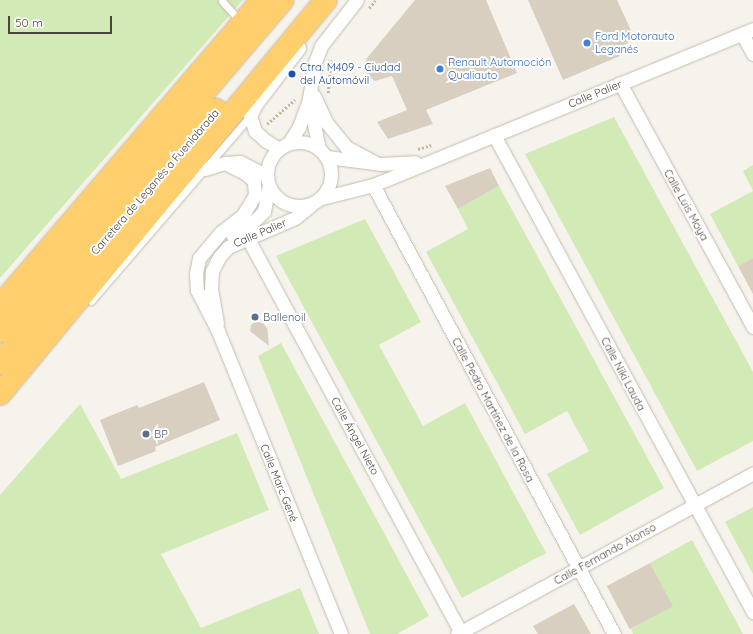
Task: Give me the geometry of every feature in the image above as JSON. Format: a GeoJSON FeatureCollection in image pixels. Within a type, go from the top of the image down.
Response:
{"type":"FeatureCollection","features":[{"type":"Feature","properties":{"kind":"highway"},"geometry":{"type":"LineString","coordinates":[[0,306],[262,0]]}},
{"type":"Feature","properties":{"kind":"highway","name":"Carretera de Leganés a Fuenlabrada"},"geometry":{"type":"LineString","coordinates":[[0,331],[283,0]]}},
{"type":"Feature","properties":{"kind":"highway","name":"Carretera de Leganés a Fuenlabrada"},"geometry":{"type":"LineString","coordinates":[[0,363],[310,0]]}},
{"type":"Feature","properties":{"kind":"highway"},"geometry":{"type":"LineString","coordinates":[[0,394],[49,338],[326,0]]}},
{"type":"Feature","properties":{"kind":"street"},"geometry":{"type":"LineString","coordinates":[[268,181],[272,156],[284,146],[299,127],[310,94],[321,46],[357,0]]}},
{"type":"Feature","properties":{"kind":"street"},"geometry":{"type":"LineString","coordinates":[[307,23],[297,51],[256,104],[250,116],[255,131],[266,141],[284,146],[309,144],[323,153]]}},
{"type":"Feature","properties":{"kind":"street"},"geometry":{"type":"LineString","coordinates":[[748,32],[753,54]]}},
{"type":"Feature","properties":{"kind":"street","name":"Calle Palier"},"geometry":{"type":"LineString","coordinates":[[218,331],[211,290],[212,271],[228,247],[295,218],[317,201],[373,185],[748,32]]}},
{"type":"Feature","properties":{"kind":"street","name":"Calle Luis Moya"},"geometry":{"type":"LineString","coordinates":[[620,83],[753,326]]}},
{"type":"Feature","properties":{"kind":"street"},"geometry":{"type":"LineString","coordinates":[[205,169],[225,163],[240,162],[268,181],[282,202],[291,206],[317,201],[331,178],[323,153],[310,94]]}},
{"type":"Feature","properties":{"kind":"street"},"geometry":{"type":"LineString","coordinates":[[310,94],[326,122],[346,147],[380,164]]}},
{"type":"Feature","properties":{"kind":"street","name":"Calle Niki Lauda"},"geometry":{"type":"LineString","coordinates":[[494,135],[694,506],[753,612]]}},
{"type":"Feature","properties":{"kind":"street","name":"Calle Palier"},"geometry":{"type":"LineString","coordinates":[[323,153],[380,164],[400,165],[437,159]]}},
{"type":"Feature","properties":{"kind":"street","name":"Calle Palier"},"geometry":{"type":"LineString","coordinates":[[218,331],[203,303],[197,284],[199,258],[221,232],[243,215],[255,195],[254,182],[245,173],[225,163]]}},
{"type":"Feature","properties":{"kind":"street","name":"Calle Palier"},"geometry":{"type":"LineString","coordinates":[[203,303],[205,271],[215,251],[264,211],[268,181]]}},
{"type":"Feature","properties":{"kind":"street","name":"Calle Pedro Martínez de la Rosa"},"geometry":{"type":"LineString","coordinates":[[373,185],[614,634]]}},
{"type":"Feature","properties":{"kind":"street","name":"Calle Ángel Nieto"},"geometry":{"type":"LineString","coordinates":[[247,238],[460,633]]}},
{"type":"Feature","properties":{"kind":"street","name":"Calle Marc Gené"},"geometry":{"type":"LineString","coordinates":[[218,331],[341,634]]}},
{"type":"Feature","properties":{"kind":"street","name":"Calle Fernando Alonso"},"geometry":{"type":"LineString","coordinates":[[460,633],[753,473]]}},
{"type":"Feature","properties":{"kind":"lane"},"geometry":{"type":"LineString","coordinates":[[222,1],[242,23]]}},
{"type":"Feature","properties":{"kind":"lane"},"geometry":{"type":"LineString","coordinates":[[49,338],[80,311],[250,116]]}},
{"type":"Feature","properties":{"kind":"path"},"geometry":{"type":"LineString","coordinates":[[328,96],[328,74],[333,52]]}},
{"type":"Feature","properties":{"kind":"path"},"geometry":{"type":"LineString","coordinates":[[416,150],[431,145]]}},
{"type":"Feature","properties":{"kind":"green space"},"geometry":{"type":"Polygon","coordinates":[[[0,0],[243,0],[0,278],[0,0]]]}},
{"type":"Feature","properties":{"kind":"green space"},"geometry":{"type":"Polygon","coordinates":[[[614,117],[753,372],[753,441],[697,471],[525,154],[614,117]]]}},
{"type":"Feature","properties":{"kind":"green space"},"geometry":{"type":"Polygon","coordinates":[[[753,165],[753,191],[743,171],[753,165]]]}},
{"type":"Feature","properties":{"kind":"green space"},"geometry":{"type":"Polygon","coordinates":[[[499,186],[664,488],[580,535],[547,474],[589,451],[567,411],[525,434],[426,252],[468,229],[458,209],[499,186]]]}},
{"type":"Feature","properties":{"kind":"green space"},"geometry":{"type":"Polygon","coordinates":[[[753,191],[753,258],[738,266],[710,214],[753,191]]]}},
{"type":"Feature","properties":{"kind":"green space"},"geometry":{"type":"Polygon","coordinates":[[[365,219],[421,322],[379,345],[423,426],[465,403],[546,553],[462,598],[276,256],[365,219]]]}},
{"type":"Feature","properties":{"kind":"green space"},"geometry":{"type":"Polygon","coordinates":[[[281,343],[429,616],[397,634],[370,634],[258,356],[281,343]]]}},
{"type":"Feature","properties":{"kind":"green space"},"geometry":{"type":"Polygon","coordinates":[[[80,404],[121,479],[237,433],[269,510],[161,554],[201,628],[300,588],[319,634],[0,634],[0,495],[80,404]]]}},
{"type":"Feature","properties":{"kind":"green space"},"geometry":{"type":"Polygon","coordinates":[[[753,507],[753,574],[725,522],[753,507]]]}},
{"type":"Feature","properties":{"kind":"green space"},"geometry":{"type":"Polygon","coordinates":[[[692,540],[743,634],[633,634],[631,629],[672,606],[650,563],[692,540]]]}},
{"type":"Feature","properties":{"kind":"building","name":"Renault Automoción Qualiauto"},"geometry":{"type":"Polygon","coordinates":[[[415,0],[486,0],[517,73],[426,110],[433,124],[388,139],[377,122],[407,110],[392,76],[375,81],[368,76],[364,66],[367,58],[415,0]]]}},
{"type":"Feature","properties":{"kind":"building","name":"Ford Motorauto Leganés"},"geometry":{"type":"Polygon","coordinates":[[[528,0],[617,0],[635,39],[618,48],[620,56],[563,80],[528,0]]]}},
{"type":"Feature","properties":{"kind":"building"},"geometry":{"type":"Polygon","coordinates":[[[490,168],[499,186],[458,209],[445,186],[490,168]]]}},
{"type":"Feature","properties":{"kind":"building"},"geometry":{"type":"Polygon","coordinates":[[[753,258],[753,294],[738,266],[753,258]]]}},
{"type":"Feature","properties":{"kind":"building"},"geometry":{"type":"Polygon","coordinates":[[[256,321],[267,325],[269,346],[250,331],[251,325],[256,321]]]}},
{"type":"Feature","properties":{"kind":"building","name":"BP"},"geometry":{"type":"Polygon","coordinates":[[[204,382],[220,420],[155,447],[156,451],[118,466],[100,420],[137,405],[139,408],[204,382]]]}},
{"type":"Feature","properties":{"kind":"building"},"geometry":{"type":"Polygon","coordinates":[[[650,563],[673,606],[630,629],[607,586],[650,563]]]}},
{"type":"Feature","properties":{"kind":"building"},"geometry":{"type":"Polygon","coordinates":[[[574,604],[591,634],[538,634],[533,626],[574,604]]]}},
{"type":"Feature","properties":{"kind":"place","name":"Ford Motorauto Leganés"},"geometry":{"type":"Point","coordinates":[587,43]}},
{"type":"Feature","properties":{"kind":"place","name":"Renault Automoción Qualiauto"},"geometry":{"type":"Point","coordinates":[440,69]}},
{"type":"Feature","properties":{"kind":"place","name":"Ctra. M409 - Ciudad del Automóvil"},"geometry":{"type":"Point","coordinates":[292,74]}},
{"type":"Feature","properties":{"kind":"place","name":"Ballenoil"},"geometry":{"type":"Point","coordinates":[255,317]}},
{"type":"Feature","properties":{"kind":"place","name":"BP"},"geometry":{"type":"Point","coordinates":[146,434]}}]}
